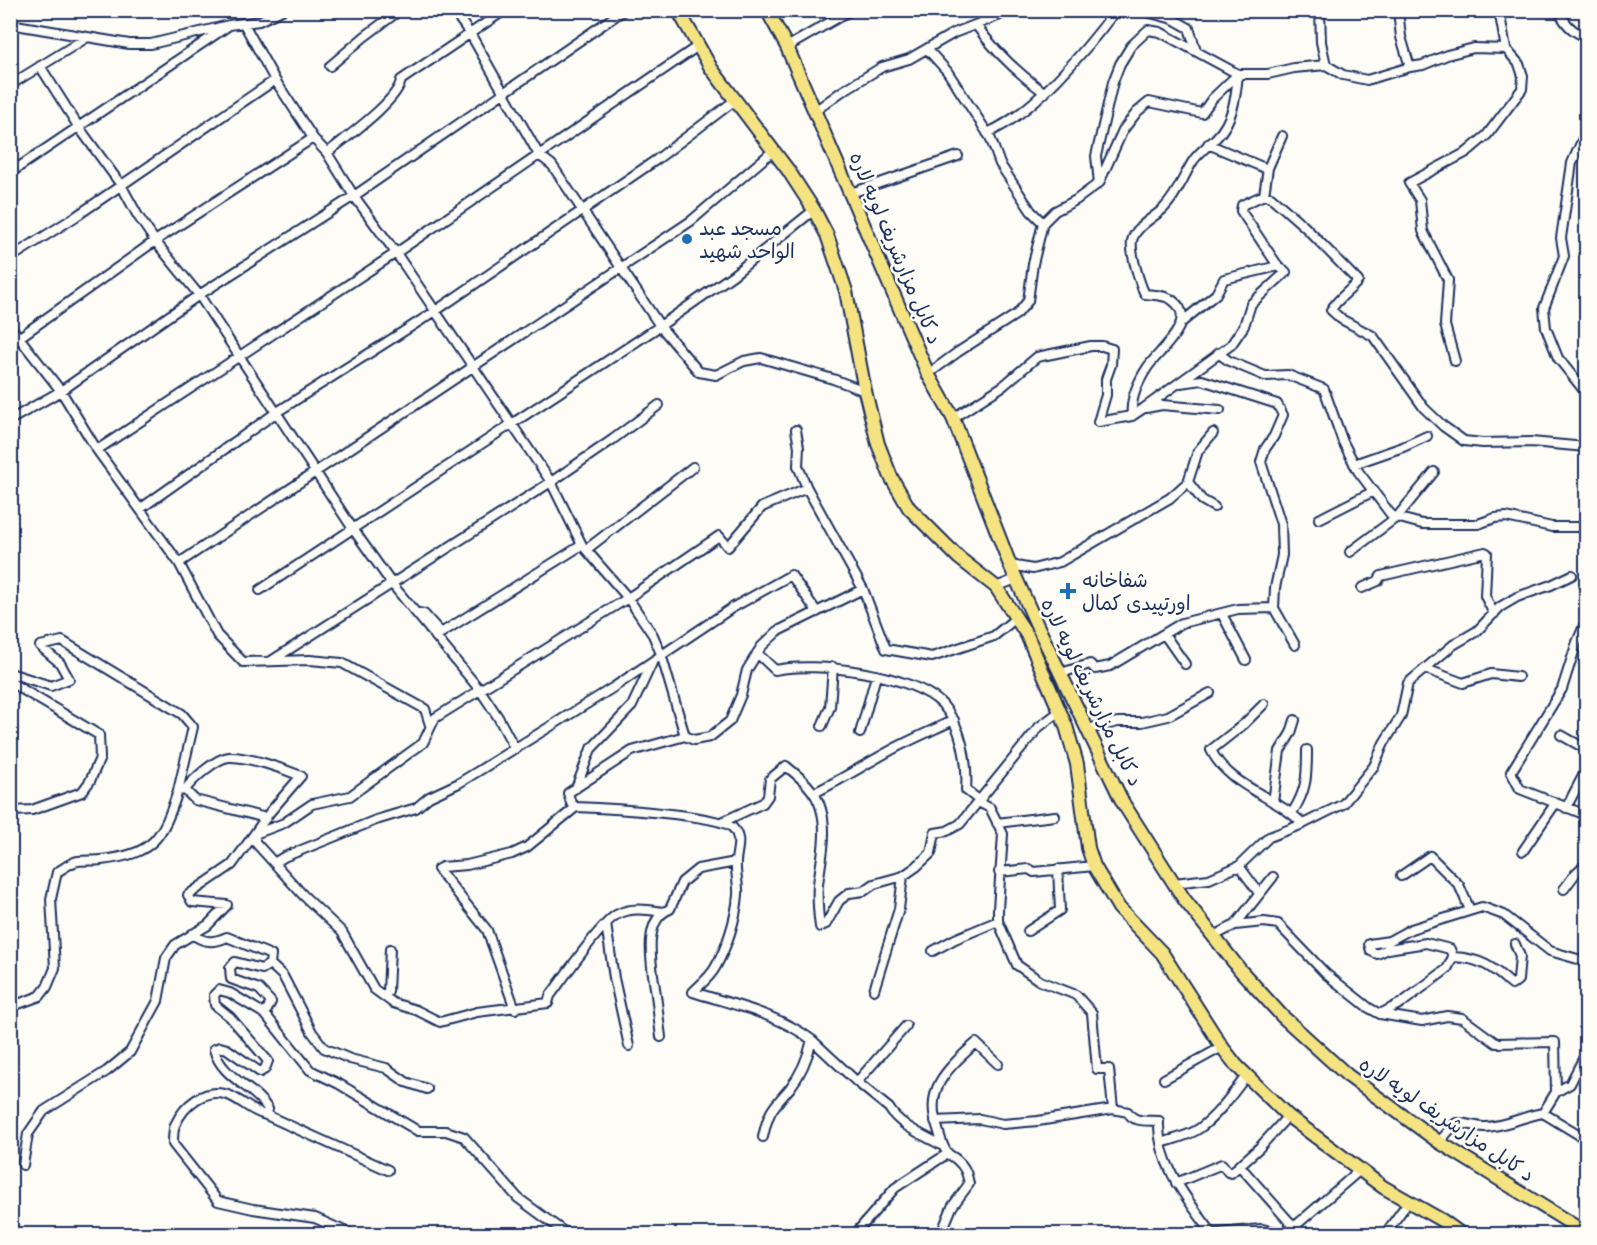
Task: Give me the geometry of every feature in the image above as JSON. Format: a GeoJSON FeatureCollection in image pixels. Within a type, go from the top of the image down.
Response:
{"type":"FeatureCollection","features":[{"type":"Feature","properties":{"kind":"highway","name":"د کابل مزارشریف لویه لاره"},"geometry":{"type":"LineString","coordinates":[[678,10],[698,46],[734,101],[773,151],[814,210],[827,235],[846,291],[865,391],[878,444],[891,477],[909,508],[959,558],[996,587],[1027,634],[1059,712],[1077,764],[1088,848],[1094,866],[1119,908],[1162,953],[1236,1065],[1288,1116],[1383,1187],[1443,1221],[1461,1234]]}},
{"type":"Feature","properties":{"kind":"highway","name":"د کابل مزارشریف لویه لاره"},"geometry":{"type":"LineString","coordinates":[[767,10],[787,47],[928,374],[953,418],[1016,579],[1124,803],[1174,883],[1241,971],[1282,1016],[1347,1076],[1439,1142],[1587,1233]]}},
{"type":"Feature","properties":{"kind":"street"},"geometry":{"type":"LineString","coordinates":[[10,24],[86,38],[129,44],[151,44],[229,25],[259,21],[282,10]]}},
{"type":"Feature","properties":{"kind":"street"},"geometry":{"type":"LineString","coordinates":[[330,66],[400,10]]}},
{"type":"Feature","properties":{"kind":"street"},"geometry":{"type":"LineString","coordinates":[[453,10],[471,35],[539,155],[552,165],[660,326],[699,372],[716,375],[744,361],[761,358],[833,378],[865,391]]}},
{"type":"Feature","properties":{"kind":"street"},"geometry":{"type":"LineString","coordinates":[[327,153],[373,116],[399,88],[401,80],[471,35],[504,10]]}},
{"type":"Feature","properties":{"kind":"street"},"geometry":{"type":"LineString","coordinates":[[10,420],[61,391],[200,295],[354,196],[624,10]]}},
{"type":"Feature","properties":{"kind":"street"},"geometry":{"type":"LineString","coordinates":[[787,47],[851,10]]}},
{"type":"Feature","properties":{"kind":"street"},"geometry":{"type":"LineString","coordinates":[[815,111],[869,74],[928,50],[954,33],[1007,10]]}},
{"type":"Feature","properties":{"kind":"street"},"geometry":{"type":"LineString","coordinates":[[987,133],[1008,121],[1045,93],[1096,37],[1116,10]]}},
{"type":"Feature","properties":{"kind":"street"},"geometry":{"type":"LineString","coordinates":[[1139,10],[1173,19],[1189,28],[1196,50]]}},
{"type":"Feature","properties":{"kind":"street"},"geometry":{"type":"LineString","coordinates":[[1320,10],[1326,65]]}},
{"type":"Feature","properties":{"kind":"street"},"geometry":{"type":"LineString","coordinates":[[1398,10],[1401,37],[1410,67]]}},
{"type":"Feature","properties":{"kind":"street"},"geometry":{"type":"LineString","coordinates":[[1455,361],[1446,325],[1448,280],[1423,231],[1420,200],[1409,183],[1467,152],[1487,135],[1521,89],[1523,76],[1520,64],[1506,49],[1499,10]]}},
{"type":"Feature","properties":{"kind":"street"},"geometry":{"type":"LineString","coordinates":[[1559,10],[1563,20],[1576,33],[1587,37]]}},
{"type":"Feature","properties":{"kind":"street"},"geometry":{"type":"LineString","coordinates":[[1563,20],[1564,10]]}},
{"type":"Feature","properties":{"kind":"street"},"geometry":{"type":"LineString","coordinates":[[244,24],[275,80],[313,138],[327,153],[354,196],[396,253],[551,482],[585,547],[627,598],[653,635],[661,654],[685,736]]}},
{"type":"Feature","properties":{"kind":"street"},"geometry":{"type":"LineString","coordinates":[[10,172],[229,25]]}},
{"type":"Feature","properties":{"kind":"street"},"geometry":{"type":"LineString","coordinates":[[976,25],[991,46],[1015,70],[1045,93]]}},
{"type":"Feature","properties":{"kind":"street"},"geometry":{"type":"LineString","coordinates":[[1099,183],[1096,156],[1117,73],[1131,46],[1148,30],[1160,32],[1238,74],[1268,74],[1294,68],[1326,65],[1343,75],[1367,80],[1474,48],[1506,49]]}},
{"type":"Feature","properties":{"kind":"street"},"geometry":{"type":"LineString","coordinates":[[10,85],[86,38]]}},
{"type":"Feature","properties":{"kind":"street"},"geometry":{"type":"LineString","coordinates":[[97,450],[396,253],[698,46]]}},
{"type":"Feature","properties":{"kind":"street"},"geometry":{"type":"LineString","coordinates":[[928,50],[947,71],[987,133],[1000,164],[1031,211],[1043,223]]}},
{"type":"Feature","properties":{"kind":"street"},"geometry":{"type":"LineString","coordinates":[[40,66],[78,126],[121,185],[155,242],[200,295],[353,529],[392,584],[480,690],[515,748]]}},
{"type":"Feature","properties":{"kind":"street"},"geometry":{"type":"LineString","coordinates":[[1182,322],[1179,307],[1172,299],[1145,294],[1140,285],[1132,239],[1146,223],[1163,210],[1176,194],[1194,160],[1215,139],[1232,112],[1238,74]]}},
{"type":"Feature","properties":{"kind":"street"},"geometry":{"type":"LineString","coordinates":[[928,374],[1017,314],[1028,301],[1033,264],[1043,223],[1054,212],[1076,200],[1099,183],[1123,130],[1137,112],[1149,102],[1202,113],[1212,99],[1238,74]]}},
{"type":"Feature","properties":{"kind":"street"},"geometry":{"type":"LineString","coordinates":[[10,258],[275,80]]}},
{"type":"Feature","properties":{"kind":"street"},"geometry":{"type":"LineString","coordinates":[[140,509],[277,412],[434,312],[656,160],[734,101]]}},
{"type":"Feature","properties":{"kind":"street"},"geometry":{"type":"LineString","coordinates":[[1587,132],[1572,163],[1561,238],[1564,256],[1544,308],[1546,328],[1558,358],[1587,393]]}},
{"type":"Feature","properties":{"kind":"street"},"geometry":{"type":"LineString","coordinates":[[1264,195],[1267,169],[1282,136]]}},
{"type":"Feature","properties":{"kind":"street"},"geometry":{"type":"LineString","coordinates":[[10,344],[155,242],[313,138]]}},
{"type":"Feature","properties":{"kind":"street"},"geometry":{"type":"LineString","coordinates":[[1208,144],[1267,169]]}},
{"type":"Feature","properties":{"kind":"street"},"geometry":{"type":"LineString","coordinates":[[179,562],[691,221],[773,151]]}},
{"type":"Feature","properties":{"kind":"street"},"geometry":{"type":"LineString","coordinates":[[851,193],[958,156]]}},
{"type":"Feature","properties":{"kind":"street"},"geometry":{"type":"LineString","coordinates":[[953,418],[1003,386],[1037,357],[1091,346],[1112,349],[1111,365],[1106,379],[1106,395],[1098,422],[1132,416],[1179,383],[1231,345],[1244,326],[1251,304],[1286,272],[1278,266],[1241,211],[1242,205],[1264,195],[1270,197],[1305,227],[1358,281],[1351,290],[1337,300],[1331,310],[1341,319],[1373,336],[1424,408],[1443,426],[1464,441],[1531,442],[1587,447]]}},
{"type":"Feature","properties":{"kind":"street"},"geometry":{"type":"LineString","coordinates":[[260,590],[660,326],[733,275],[814,210]]}},
{"type":"Feature","properties":{"kind":"street"},"geometry":{"type":"LineString","coordinates":[[1132,416],[1131,408],[1137,386],[1148,366],[1173,338],[1182,322],[1216,294],[1224,279],[1278,266]]}},
{"type":"Feature","properties":{"kind":"street"},"geometry":{"type":"LineString","coordinates":[[10,326],[61,391],[97,450],[179,562],[217,635],[231,651],[243,662],[310,660],[342,663],[425,709],[430,725]]}},
{"type":"Feature","properties":{"kind":"street"},"geometry":{"type":"LineString","coordinates":[[1218,353],[1229,361],[1265,376],[1288,375],[1324,389],[1343,442],[1354,464],[1392,516],[1422,524],[1478,524],[1506,517],[1552,527],[1579,527],[1587,524]]}},
{"type":"Feature","properties":{"kind":"street"},"geometry":{"type":"LineString","coordinates":[[1179,383],[1202,380],[1277,404],[1283,415],[1275,436],[1265,449],[1261,462],[1282,532],[1282,555],[1275,588],[1274,608],[1295,645]]}},
{"type":"Feature","properties":{"kind":"street"},"geometry":{"type":"LineString","coordinates":[[270,662],[551,482],[658,405]]}},
{"type":"Feature","properties":{"kind":"street"},"geometry":{"type":"LineString","coordinates":[[1144,408],[1162,405],[1220,410]]}},
{"type":"Feature","properties":{"kind":"street"},"geometry":{"type":"LineString","coordinates":[[796,430],[799,447],[798,466],[807,488],[862,589],[886,649],[932,657],[993,636],[1016,618]]}},
{"type":"Feature","properties":{"kind":"street"},"geometry":{"type":"LineString","coordinates":[[1010,566],[1033,568],[1060,562],[1170,498],[1188,482],[1198,451],[1213,433]]}},
{"type":"Feature","properties":{"kind":"street"},"geometry":{"type":"LineString","coordinates":[[1354,464],[1427,436]]}},
{"type":"Feature","properties":{"kind":"street"},"geometry":{"type":"LineString","coordinates":[[417,613],[424,614],[441,633],[585,547],[693,467]]}},
{"type":"Feature","properties":{"kind":"street"},"geometry":{"type":"LineString","coordinates":[[1350,552],[1397,517],[1434,472]]}},
{"type":"Feature","properties":{"kind":"street"},"geometry":{"type":"LineString","coordinates":[[1188,482],[1202,500],[1214,507]]}},
{"type":"Feature","properties":{"kind":"street"},"geometry":{"type":"LineString","coordinates":[[255,834],[284,823],[312,804],[350,796],[423,743],[435,718],[627,598],[719,536],[728,547],[762,507],[807,488]]}},
{"type":"Feature","properties":{"kind":"street"},"geometry":{"type":"LineString","coordinates":[[1319,519],[1374,491]]}},
{"type":"Feature","properties":{"kind":"street"},"geometry":{"type":"LineString","coordinates":[[1362,588],[1378,580],[1382,575],[1485,552],[1487,553],[1485,597],[1494,614]]}},
{"type":"Feature","properties":{"kind":"street"},"geometry":{"type":"LineString","coordinates":[[274,863],[376,820],[416,808],[429,797],[459,783],[653,662],[661,654],[759,592],[791,575],[818,612]]}},
{"type":"Feature","properties":{"kind":"street"},"geometry":{"type":"LineString","coordinates":[[1174,883],[1209,879],[1239,866],[1269,837],[1304,824],[1343,804],[1374,766],[1384,743],[1401,717],[1408,682],[1453,645],[1477,632],[1500,607],[1517,597],[1572,575]]}},
{"type":"Feature","properties":{"kind":"street"},"geometry":{"type":"LineString","coordinates":[[996,587],[1016,579]]}},
{"type":"Feature","properties":{"kind":"street"},"geometry":{"type":"LineString","coordinates":[[862,589],[778,632],[757,653],[747,670],[741,695],[730,721],[710,737],[694,740],[685,736],[632,751],[568,793],[571,803],[576,807],[661,813],[723,822],[733,829],[740,843],[736,862],[738,893],[729,936],[714,971],[693,992],[712,996],[795,1027],[890,1108],[892,1113],[956,1159],[967,1171],[969,1184],[952,1207],[941,1234]]}},
{"type":"Feature","properties":{"kind":"street"},"geometry":{"type":"LineString","coordinates":[[1061,673],[1090,664],[1095,669],[1110,666],[1182,623],[1238,609],[1274,608]]}},
{"type":"Feature","properties":{"kind":"street"},"geometry":{"type":"LineString","coordinates":[[1222,614],[1246,660]]}},
{"type":"Feature","properties":{"kind":"street"},"geometry":{"type":"LineString","coordinates":[[1587,621],[1577,642],[1562,689],[1511,772],[1520,789],[1587,815]]}},
{"type":"Feature","properties":{"kind":"street"},"geometry":{"type":"LineString","coordinates":[[1164,634],[1185,664]]}},
{"type":"Feature","properties":{"kind":"street"},"geometry":{"type":"LineString","coordinates":[[10,673],[51,686],[69,679],[60,663],[40,646],[62,641],[182,714],[193,727],[182,791],[157,839],[145,850],[120,858],[91,862],[77,861],[57,872],[51,899],[55,968],[47,987],[39,996],[10,1007]]}},
{"type":"Feature","properties":{"kind":"street"},"geometry":{"type":"LineString","coordinates":[[757,653],[775,670],[789,667],[833,667],[917,687],[942,704],[954,720],[968,771],[966,790],[990,808],[1003,834],[999,873],[999,921],[1017,965],[1040,981],[1076,994],[1092,1013],[1097,1069],[1109,1069],[1113,1109]]}},
{"type":"Feature","properties":{"kind":"street"},"geometry":{"type":"LineString","coordinates":[[576,788],[591,748],[632,706],[653,662]]}},
{"type":"Feature","properties":{"kind":"street"},"geometry":{"type":"LineString","coordinates":[[822,726],[830,707],[833,667]]}},
{"type":"Feature","properties":{"kind":"street"},"geometry":{"type":"LineString","coordinates":[[1426,669],[1462,683],[1491,674],[1518,677]]}},
{"type":"Feature","properties":{"kind":"street"},"geometry":{"type":"LineString","coordinates":[[860,733],[876,676]]}},
{"type":"Feature","properties":{"kind":"street"},"geometry":{"type":"LineString","coordinates":[[10,682],[99,735],[100,758],[90,781],[82,792],[32,810],[13,811],[10,814]]}},
{"type":"Feature","properties":{"kind":"street"},"geometry":{"type":"LineString","coordinates":[[1089,729],[1118,722],[1142,723],[1168,716],[1210,693]]}},
{"type":"Feature","properties":{"kind":"street"},"geometry":{"type":"LineString","coordinates":[[1264,704],[1244,724],[1211,750],[1226,772],[1292,813],[1304,824]]}},
{"type":"Feature","properties":{"kind":"street"},"geometry":{"type":"LineString","coordinates":[[723,822],[763,803],[768,796],[770,779],[786,766],[802,778],[814,793],[821,809],[824,831],[817,905],[820,927],[826,924],[839,901],[849,893],[864,891],[874,884],[903,876],[916,867],[931,853],[935,833],[947,831],[960,824],[1039,727],[1059,712]]}},
{"type":"Feature","properties":{"kind":"street"},"geometry":{"type":"LineString","coordinates":[[814,793],[845,778],[858,768],[899,746],[954,720]]}},
{"type":"Feature","properties":{"kind":"street"},"geometry":{"type":"LineString","coordinates":[[1273,802],[1280,751],[1291,733],[1295,720]]}},
{"type":"Feature","properties":{"kind":"street"},"geometry":{"type":"LineString","coordinates":[[1561,735],[1587,749]]}},
{"type":"Feature","properties":{"kind":"street"},"geometry":{"type":"LineString","coordinates":[[1292,813],[1301,798],[1307,780],[1307,750]]}},
{"type":"Feature","properties":{"kind":"street"},"geometry":{"type":"LineString","coordinates":[[23,1165],[28,1134],[44,1112],[107,1071],[130,1052],[158,1001],[165,958],[175,945],[208,925],[227,905],[192,902],[188,895],[232,864],[301,776],[263,763],[227,757],[202,771],[182,791]]}},
{"type":"Feature","properties":{"kind":"street"},"geometry":{"type":"LineString","coordinates":[[1566,807],[1587,770]]}},
{"type":"Feature","properties":{"kind":"street"},"geometry":{"type":"LineString","coordinates":[[182,791],[195,800],[266,818]]}},
{"type":"Feature","properties":{"kind":"street"},"geometry":{"type":"LineString","coordinates":[[1523,851],[1556,804]]}},
{"type":"Feature","properties":{"kind":"street"},"geometry":{"type":"LineString","coordinates":[[515,1009],[487,930],[438,869],[467,865],[512,854],[527,847],[576,807]]}},
{"type":"Feature","properties":{"kind":"street"},"geometry":{"type":"LineString","coordinates":[[998,823],[1055,816]]}},
{"type":"Feature","properties":{"kind":"street"},"geometry":{"type":"LineString","coordinates":[[255,834],[255,842],[342,932],[374,989],[393,1003],[416,1010],[440,1022],[477,1012],[515,1009],[548,1003],[550,996],[615,915],[631,910],[664,912]]}},
{"type":"Feature","properties":{"kind":"street"},"geometry":{"type":"LineString","coordinates":[[1401,876],[1430,856],[1459,885],[1470,910]]}},
{"type":"Feature","properties":{"kind":"street"},"geometry":{"type":"LineString","coordinates":[[661,1037],[650,951],[653,928],[664,912],[670,909],[682,882],[698,869],[736,862]]}},
{"type":"Feature","properties":{"kind":"street"},"geometry":{"type":"LineString","coordinates":[[1564,889],[1576,873],[1587,864]]}},
{"type":"Feature","properties":{"kind":"street"},"geometry":{"type":"LineString","coordinates":[[999,873],[1094,866]]}},
{"type":"Feature","properties":{"kind":"street"},"geometry":{"type":"LineString","coordinates":[[1239,866],[1259,893]]}},
{"type":"Feature","properties":{"kind":"street"},"geometry":{"type":"LineString","coordinates":[[1028,931],[1060,910],[1058,870]]}},
{"type":"Feature","properties":{"kind":"street"},"geometry":{"type":"LineString","coordinates":[[874,990],[899,909],[903,876]]}},
{"type":"Feature","properties":{"kind":"street"},"geometry":{"type":"LineString","coordinates":[[1235,925],[1273,877]]}},
{"type":"Feature","properties":{"kind":"street"},"geometry":{"type":"LineString","coordinates":[[1380,1014],[1403,1002],[1448,969],[1453,957],[1450,949],[1426,943],[1388,949],[1377,954],[1371,951],[1369,944],[1389,941],[1411,929],[1470,910],[1482,907],[1504,915],[1551,951],[1584,962],[1587,951]]}},
{"type":"Feature","properties":{"kind":"street"},"geometry":{"type":"LineString","coordinates":[[933,951],[955,939],[999,921]]}},
{"type":"Feature","properties":{"kind":"street"},"geometry":{"type":"LineString","coordinates":[[1214,936],[1235,925],[1264,922],[1278,924],[1326,974],[1380,1014],[1422,1021],[1447,1016],[1462,1018],[1496,1043],[1555,1042],[1556,1092]]}},
{"type":"Feature","properties":{"kind":"street"},"geometry":{"type":"LineString","coordinates":[[606,924],[614,978],[629,1047]]}},
{"type":"Feature","properties":{"kind":"street"},"geometry":{"type":"LineString","coordinates":[[192,934],[215,943],[227,937],[271,955],[270,964]]}},
{"type":"Feature","properties":{"kind":"street"},"geometry":{"type":"LineString","coordinates":[[1453,957],[1476,959],[1498,972],[1513,989],[1518,980],[1520,956],[1515,944]]}},
{"type":"Feature","properties":{"kind":"street"},"geometry":{"type":"LineString","coordinates":[[384,996],[388,992],[390,949]]}},
{"type":"Feature","properties":{"kind":"street"},"geometry":{"type":"LineString","coordinates":[[266,1014],[271,1002],[259,989],[231,979],[230,968],[235,962],[262,969],[270,964]]}},
{"type":"Feature","properties":{"kind":"street"},"geometry":{"type":"LineString","coordinates":[[270,964],[283,976],[312,1032],[324,1048],[350,1059],[386,1068],[406,1083],[428,1089]]}},
{"type":"Feature","properties":{"kind":"street"},"geometry":{"type":"LineString","coordinates":[[266,1115],[268,1109],[264,1102],[233,1078],[216,1059],[214,1049],[220,1047],[260,1071],[265,1069],[268,1061],[230,1017],[215,1005],[214,995],[219,990],[230,993],[266,1014],[310,1070],[339,1084],[418,1131],[446,1131],[464,1137],[518,1198],[567,1234]]}},
{"type":"Feature","properties":{"kind":"street"},"geometry":{"type":"LineString","coordinates":[[857,1082],[906,1026]]}},
{"type":"Feature","properties":{"kind":"street"},"geometry":{"type":"LineString","coordinates":[[763,1137],[767,1119],[775,1103],[791,1087],[801,1070],[812,1040]]}},
{"type":"Feature","properties":{"kind":"street"},"geometry":{"type":"LineString","coordinates":[[945,1150],[932,1114],[935,1090],[947,1072],[976,1043],[998,1064]]}},
{"type":"Feature","properties":{"kind":"street"},"geometry":{"type":"LineString","coordinates":[[1164,1079],[1222,1047]]}},
{"type":"Feature","properties":{"kind":"street"},"geometry":{"type":"LineString","coordinates":[[1439,1142],[1456,1123],[1468,1123],[1482,1127],[1543,1113],[1556,1092],[1570,1084],[1585,1055],[1587,1056]]}},
{"type":"Feature","properties":{"kind":"street"},"geometry":{"type":"LineString","coordinates":[[1161,1143],[1200,1129],[1247,1075]]}},
{"type":"Feature","properties":{"kind":"street"},"geometry":{"type":"LineString","coordinates":[[351,1234],[315,1218],[253,1209],[218,1201],[173,1144],[174,1126],[193,1101],[204,1095],[215,1093],[229,1095],[258,1113],[388,1170]]}},
{"type":"Feature","properties":{"kind":"street"},"geometry":{"type":"LineString","coordinates":[[935,1121],[980,1119],[1003,1124],[1113,1109],[1128,1112],[1134,1119],[1159,1121],[1161,1143],[1176,1183],[1210,1234],[1261,1228],[1281,1234],[1294,1227],[1360,1170]]}},
{"type":"Feature","properties":{"kind":"street"},"geometry":{"type":"LineString","coordinates":[[1543,1113],[1587,1139]]}},
{"type":"Feature","properties":{"kind":"street"},"geometry":{"type":"LineString","coordinates":[[1176,1183],[1222,1164],[1229,1173],[1259,1148],[1288,1116]]}},
{"type":"Feature","properties":{"kind":"street"},"geometry":{"type":"LineString","coordinates":[[855,1234],[895,1188],[945,1150]]}},
{"type":"Feature","properties":{"kind":"street"},"geometry":{"type":"LineString","coordinates":[[1239,1165],[1294,1227]]}},
{"type":"Feature","properties":{"kind":"street"},"geometry":{"type":"LineString","coordinates":[[1384,1234],[1409,1202]]}},
{"type":"Feature","properties":{"kind":"place","name":"مسجد عبد الواحد شهید"},"geometry":{"type":"Point","coordinates":[687,239]}},
{"type":"Feature","properties":{"kind":"place","name":"شفاخانه اورتپیدی کمال"},"geometry":{"type":"Point","coordinates":[1068,591]}}]}
